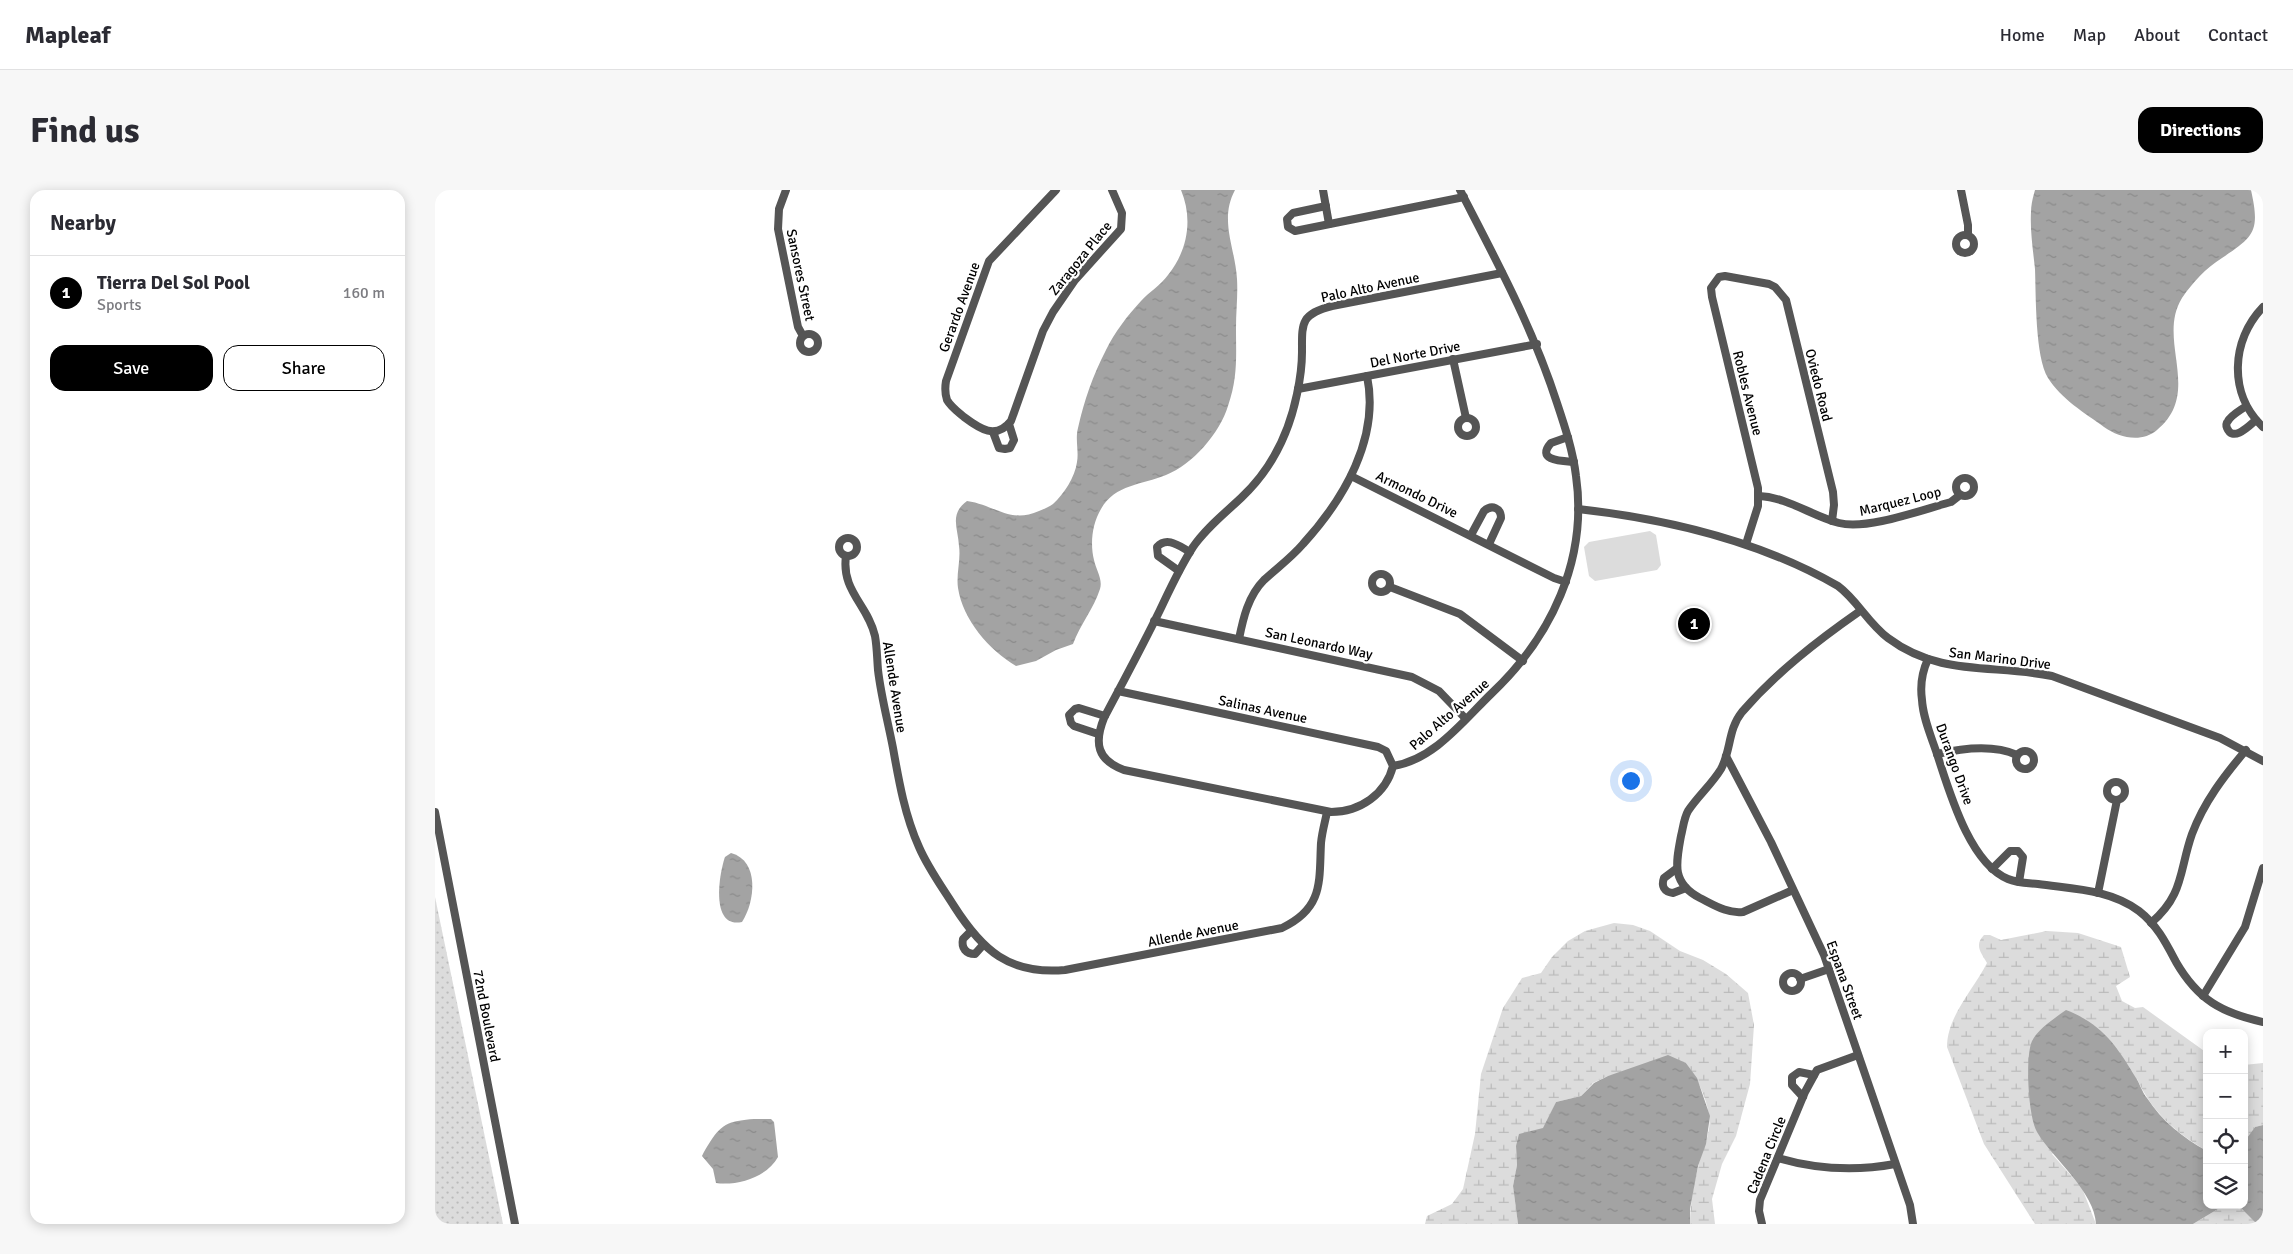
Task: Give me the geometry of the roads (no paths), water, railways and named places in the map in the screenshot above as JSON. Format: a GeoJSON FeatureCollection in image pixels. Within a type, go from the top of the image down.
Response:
{"type":"FeatureCollection","features":[{"type":"Feature","properties":{"kind":"street","name":"Sansores Street"},"geometry":{"type":"LineString","coordinates":[[785,190],[779,209],[778,229],[798,327],[803,336]]}},
{"type":"Feature","properties":{"kind":"street","name":"Gerardo Avenue"},"geometry":{"type":"LineString","coordinates":[[1007,449],[1001,449],[997,446],[993,432],[983,430],[952,407],[945,393],[946,381],[989,262],[1056,190]]}},
{"type":"Feature","properties":{"kind":"street","name":"Zaragoza Place"},"geometry":{"type":"LineString","coordinates":[[993,432],[1001,430],[1009,424],[1015,415],[1040,340],[1053,312],[1073,283],[1121,229],[1122,214],[1112,190]]}},
{"type":"Feature","properties":{"kind":"street"},"geometry":{"type":"LineString","coordinates":[[1323,190],[1329,224]]}},
{"type":"Feature","properties":{"kind":"street"},"geometry":{"type":"LineString","coordinates":[[1961,190],[1969,225],[1968,235]]}},
{"type":"Feature","properties":{"kind":"street"},"geometry":{"type":"LineString","coordinates":[[1326,206],[1293,213],[1289,216],[1288,227],[1295,231],[1462,194]]}},
{"type":"Feature","properties":{"kind":"street","name":"Palo Alto Avenue"},"geometry":{"type":"LineString","coordinates":[[1393,766],[1418,760],[1465,718],[1523,661],[1543,632],[1567,582],[1577,532],[1578,509],[1574,462],[1568,437],[1537,344],[1462,194]]}},
{"type":"Feature","properties":{"kind":"street","name":"Palo Alto Avenue"},"geometry":{"type":"LineString","coordinates":[[1099,734],[1105,716],[1190,552],[1203,533],[1242,498],[1265,470],[1283,439],[1298,389],[1302,363],[1301,331],[1303,324],[1312,313],[1332,306],[1502,273]]}},
{"type":"Feature","properties":{"kind":"street","name":"Robles Avenue"},"geometry":{"type":"LineString","coordinates":[[1745,544],[1759,496],[1711,288],[1719,277],[1725,276],[1747,280]]}},
{"type":"Feature","properties":{"kind":"street","name":"Oviedo Road"},"geometry":{"type":"LineString","coordinates":[[1747,280],[1775,287],[1786,300],[1833,492],[1832,521]]}},
{"type":"Feature","properties":{"kind":"street"},"geometry":{"type":"LineString","coordinates":[[2263,307],[2249,323],[2239,354],[2238,374],[2246,406],[2263,427]]}},
{"type":"Feature","properties":{"kind":"street","name":"Del Norte Drive"},"geometry":{"type":"LineString","coordinates":[[1298,389],[1537,344]]}},
{"type":"Feature","properties":{"kind":"street"},"geometry":{"type":"LineString","coordinates":[[1453,359],[1466,418]]}},
{"type":"Feature","properties":{"kind":"street"},"geometry":{"type":"LineString","coordinates":[[1239,639],[1246,610],[1252,596],[1263,582],[1294,554],[1318,527],[1351,476],[1370,418],[1371,400],[1367,376]]}},
{"type":"Feature","properties":{"kind":"street"},"geometry":{"type":"LineString","coordinates":[[2246,406],[2229,419],[2227,422],[2228,430],[2235,434],[2239,433],[2256,420]]}},
{"type":"Feature","properties":{"kind":"street","name":"Zaragoza Place"},"geometry":{"type":"LineString","coordinates":[[1007,449],[1012,446],[1014,440],[1009,424]]}},
{"type":"Feature","properties":{"kind":"street"},"geometry":{"type":"LineString","coordinates":[[1568,437],[1551,443],[1547,450],[1548,455],[1554,461],[1574,462]]}},
{"type":"Feature","properties":{"kind":"street","name":"Armondo Drive"},"geometry":{"type":"LineString","coordinates":[[1351,476],[1554,578],[1567,582]]}},
{"type":"Feature","properties":{"kind":"street","name":"Marquez Loop"},"geometry":{"type":"LineString","coordinates":[[1759,496],[1783,501],[1832,521],[1860,525],[1951,502],[1961,495]]}},
{"type":"Feature","properties":{"kind":"street"},"geometry":{"type":"LineString","coordinates":[[1471,535],[1484,511],[1487,508],[1496,508],[1499,510],[1501,518],[1489,544]]}},
{"type":"Feature","properties":{"kind":"street","name":"San Marino Drive"},"geometry":{"type":"LineString","coordinates":[[1578,509],[1618,514],[1745,544],[1835,584],[1846,592],[1860,611],[1887,638],[1928,659],[1953,666],[2031,672],[2052,676],[2183,724],[2246,750],[2263,761]]}},
{"type":"Feature","properties":{"kind":"street"},"geometry":{"type":"LineString","coordinates":[[1179,572],[1158,556],[1157,547],[1162,542],[1169,542],[1190,552]]}},
{"type":"Feature","properties":{"kind":"street","name":"Allende Avenue"},"geometry":{"type":"LineString","coordinates":[[846,556],[844,568],[849,587],[863,608],[873,629],[886,715],[903,800],[913,832],[927,864],[971,931],[983,945],[999,957],[1014,964],[1049,971],[1075,968],[1282,928],[1298,919],[1306,911],[1318,889],[1321,866],[1321,840],[1327,812]]}},
{"type":"Feature","properties":{"kind":"street"},"geometry":{"type":"LineString","coordinates":[[1390,587],[1460,614],[1523,661]]}},
{"type":"Feature","properties":{"kind":"street"},"geometry":{"type":"LineString","coordinates":[[1793,890],[1737,913],[1721,908],[1693,894],[1686,888],[1676,869],[1686,815],[1722,768],[1732,732],[1741,713],[1800,654],[1860,611]]}},
{"type":"Feature","properties":{"kind":"street","name":"San Leonardo Way"},"geometry":{"type":"LineString","coordinates":[[1154,621],[1412,676],[1439,691],[1465,718]]}},
{"type":"Feature","properties":{"kind":"street","name":"Durango Drive"},"geometry":{"type":"LineString","coordinates":[[1928,659],[1922,677],[1922,699],[1927,725],[1950,794],[1978,852],[1992,869],[2009,880],[2098,893],[2127,903],[2151,923],[2163,937],[2184,974],[2203,996],[2231,1014],[2263,1022]]}},
{"type":"Feature","properties":{"kind":"street","name":"Salinas Avenue"},"geometry":{"type":"LineString","coordinates":[[1118,691],[1369,744],[1386,751],[1393,766]]}},
{"type":"Feature","properties":{"kind":"street"},"geometry":{"type":"LineString","coordinates":[[1105,716],[1079,708],[1069,715],[1069,720],[1074,726],[1099,734],[1099,746],[1106,760],[1124,770],[1327,812],[1347,811],[1369,801],[1391,775],[1393,766]]}},
{"type":"Feature","properties":{"kind":"street"},"geometry":{"type":"LineString","coordinates":[[1937,754],[1971,748],[1993,748],[2017,755]]}},
{"type":"Feature","properties":{"kind":"street"},"geometry":{"type":"LineString","coordinates":[[2151,923],[2162,914],[2174,898],[2192,834],[2217,785],[2246,750]]}},
{"type":"Feature","properties":{"kind":"street","name":"Espana Street"},"geometry":{"type":"LineString","coordinates":[[1726,756],[1771,842],[1824,955],[1910,1205],[1913,1224]]}},
{"type":"Feature","properties":{"kind":"street"},"geometry":{"type":"LineString","coordinates":[[2098,893],[2117,800]]}},
{"type":"Feature","properties":{"kind":"street","name":"72nd Boulevard"},"geometry":{"type":"LineString","coordinates":[[435,812],[515,1224]]}},
{"type":"Feature","properties":{"kind":"street"},"geometry":{"type":"LineString","coordinates":[[1992,869],[2009,851],[2017,851],[2021,853],[2023,861],[2019,882]]}},
{"type":"Feature","properties":{"kind":"street"},"geometry":{"type":"LineString","coordinates":[[2203,996],[2245,927],[2263,868]]}},
{"type":"Feature","properties":{"kind":"street"},"geometry":{"type":"LineString","coordinates":[[1676,869],[1664,878],[1663,886],[1665,890],[1673,894],[1686,888]]}},
{"type":"Feature","properties":{"kind":"street"},"geometry":{"type":"LineString","coordinates":[[971,931],[963,939],[963,948],[966,952],[975,954],[983,945]]}},
{"type":"Feature","properties":{"kind":"street"},"geometry":{"type":"LineString","coordinates":[[1800,979],[1829,970]]}},
{"type":"Feature","properties":{"kind":"street"},"geometry":{"type":"LineString","coordinates":[[1803,1096],[1792,1085],[1792,1077],[1799,1072],[1814,1075],[1817,1070],[1823,1067],[1858,1055]]}},
{"type":"Feature","properties":{"kind":"street","name":"Cadena Circle"},"geometry":{"type":"LineString","coordinates":[[1762,1224],[1759,1210],[1760,1200],[1803,1096],[1814,1075]]}},
{"type":"Feature","properties":{"kind":"street"},"geometry":{"type":"LineString","coordinates":[[1778,1158],[1836,1168],[1862,1168],[1895,1164]]}},
{"type":"Feature","properties":{"kind":"water"},"geometry":{"type":"Polygon","coordinates":[[[1181,190],[1235,190],[1230,201],[1228,223],[1237,279],[1236,358],[1235,376],[1228,406],[1219,427],[1212,437],[1186,464],[1166,475],[1121,490],[1107,501],[1096,521],[1092,541],[1094,560],[1101,585],[1073,644],[1056,650],[1036,661],[1016,666],[987,643],[971,623],[965,611],[958,588],[959,551],[956,516],[961,506],[967,501],[1011,515],[1029,514],[1051,505],[1065,490],[1076,468],[1077,432],[1083,408],[1101,359],[1126,318],[1165,279],[1175,265],[1184,245],[1187,212],[1181,190]]]}},
{"type":"Feature","properties":{"kind":"water"},"geometry":{"type":"Polygon","coordinates":[[[2035,190],[2251,190],[2255,215],[2252,231],[2248,238],[2211,266],[2195,281],[2182,298],[2175,314],[2177,399],[2170,415],[2157,430],[2145,437],[2131,438],[2110,431],[2066,399],[2048,378],[2038,341],[2031,219],[2035,190]]]}},
{"type":"Feature","properties":{"kind":"water"},"geometry":{"type":"Polygon","coordinates":[[[1687,617],[1703,621],[1701,631],[1685,627],[1687,617]]]}},
{"type":"Feature","properties":{"kind":"water"},"geometry":{"type":"Polygon","coordinates":[[[731,853],[740,857],[747,864],[751,873],[752,893],[750,904],[742,922],[732,922],[725,917],[719,899],[719,887],[725,857],[731,853]]]}},
{"type":"Feature","properties":{"kind":"water"},"geometry":{"type":"Polygon","coordinates":[[[2066,1010],[2099,1029],[2115,1046],[2145,1096],[2159,1114],[2181,1135],[2203,1148],[2203,1209],[2218,1209],[2193,1224],[2096,1224],[2089,1200],[2037,1132],[2031,1114],[2028,1072],[2030,1049],[2035,1036],[2066,1010]]]}},
{"type":"Feature","properties":{"kind":"water"},"geometry":{"type":"Polygon","coordinates":[[[1668,1055],[1686,1063],[1697,1078],[1710,1116],[1706,1144],[1698,1166],[1690,1209],[1690,1224],[1518,1224],[1513,1186],[1517,1165],[1516,1146],[1519,1134],[1543,1128],[1556,1102],[1581,1096],[1594,1083],[1608,1076],[1668,1055]]]}},
{"type":"Feature","properties":{"kind":"water"},"geometry":{"type":"Polygon","coordinates":[[[771,1119],[774,1122],[778,1157],[767,1170],[751,1179],[725,1184],[716,1183],[713,1169],[702,1156],[715,1135],[724,1126],[733,1122],[771,1119]]]}},
{"type":"Feature","properties":{"kind":"water"},"geometry":{"type":"Polygon","coordinates":[[[2263,1125],[2263,1224],[2256,1223],[2242,1209],[2248,1209],[2248,1137],[2255,1127],[2263,1125]]]}},
{"type":"Feature","properties":{"kind":"place","name":"Tierra Del Sol Pool"},"geometry":{"type":"Point","coordinates":[1694,624]}}]}
